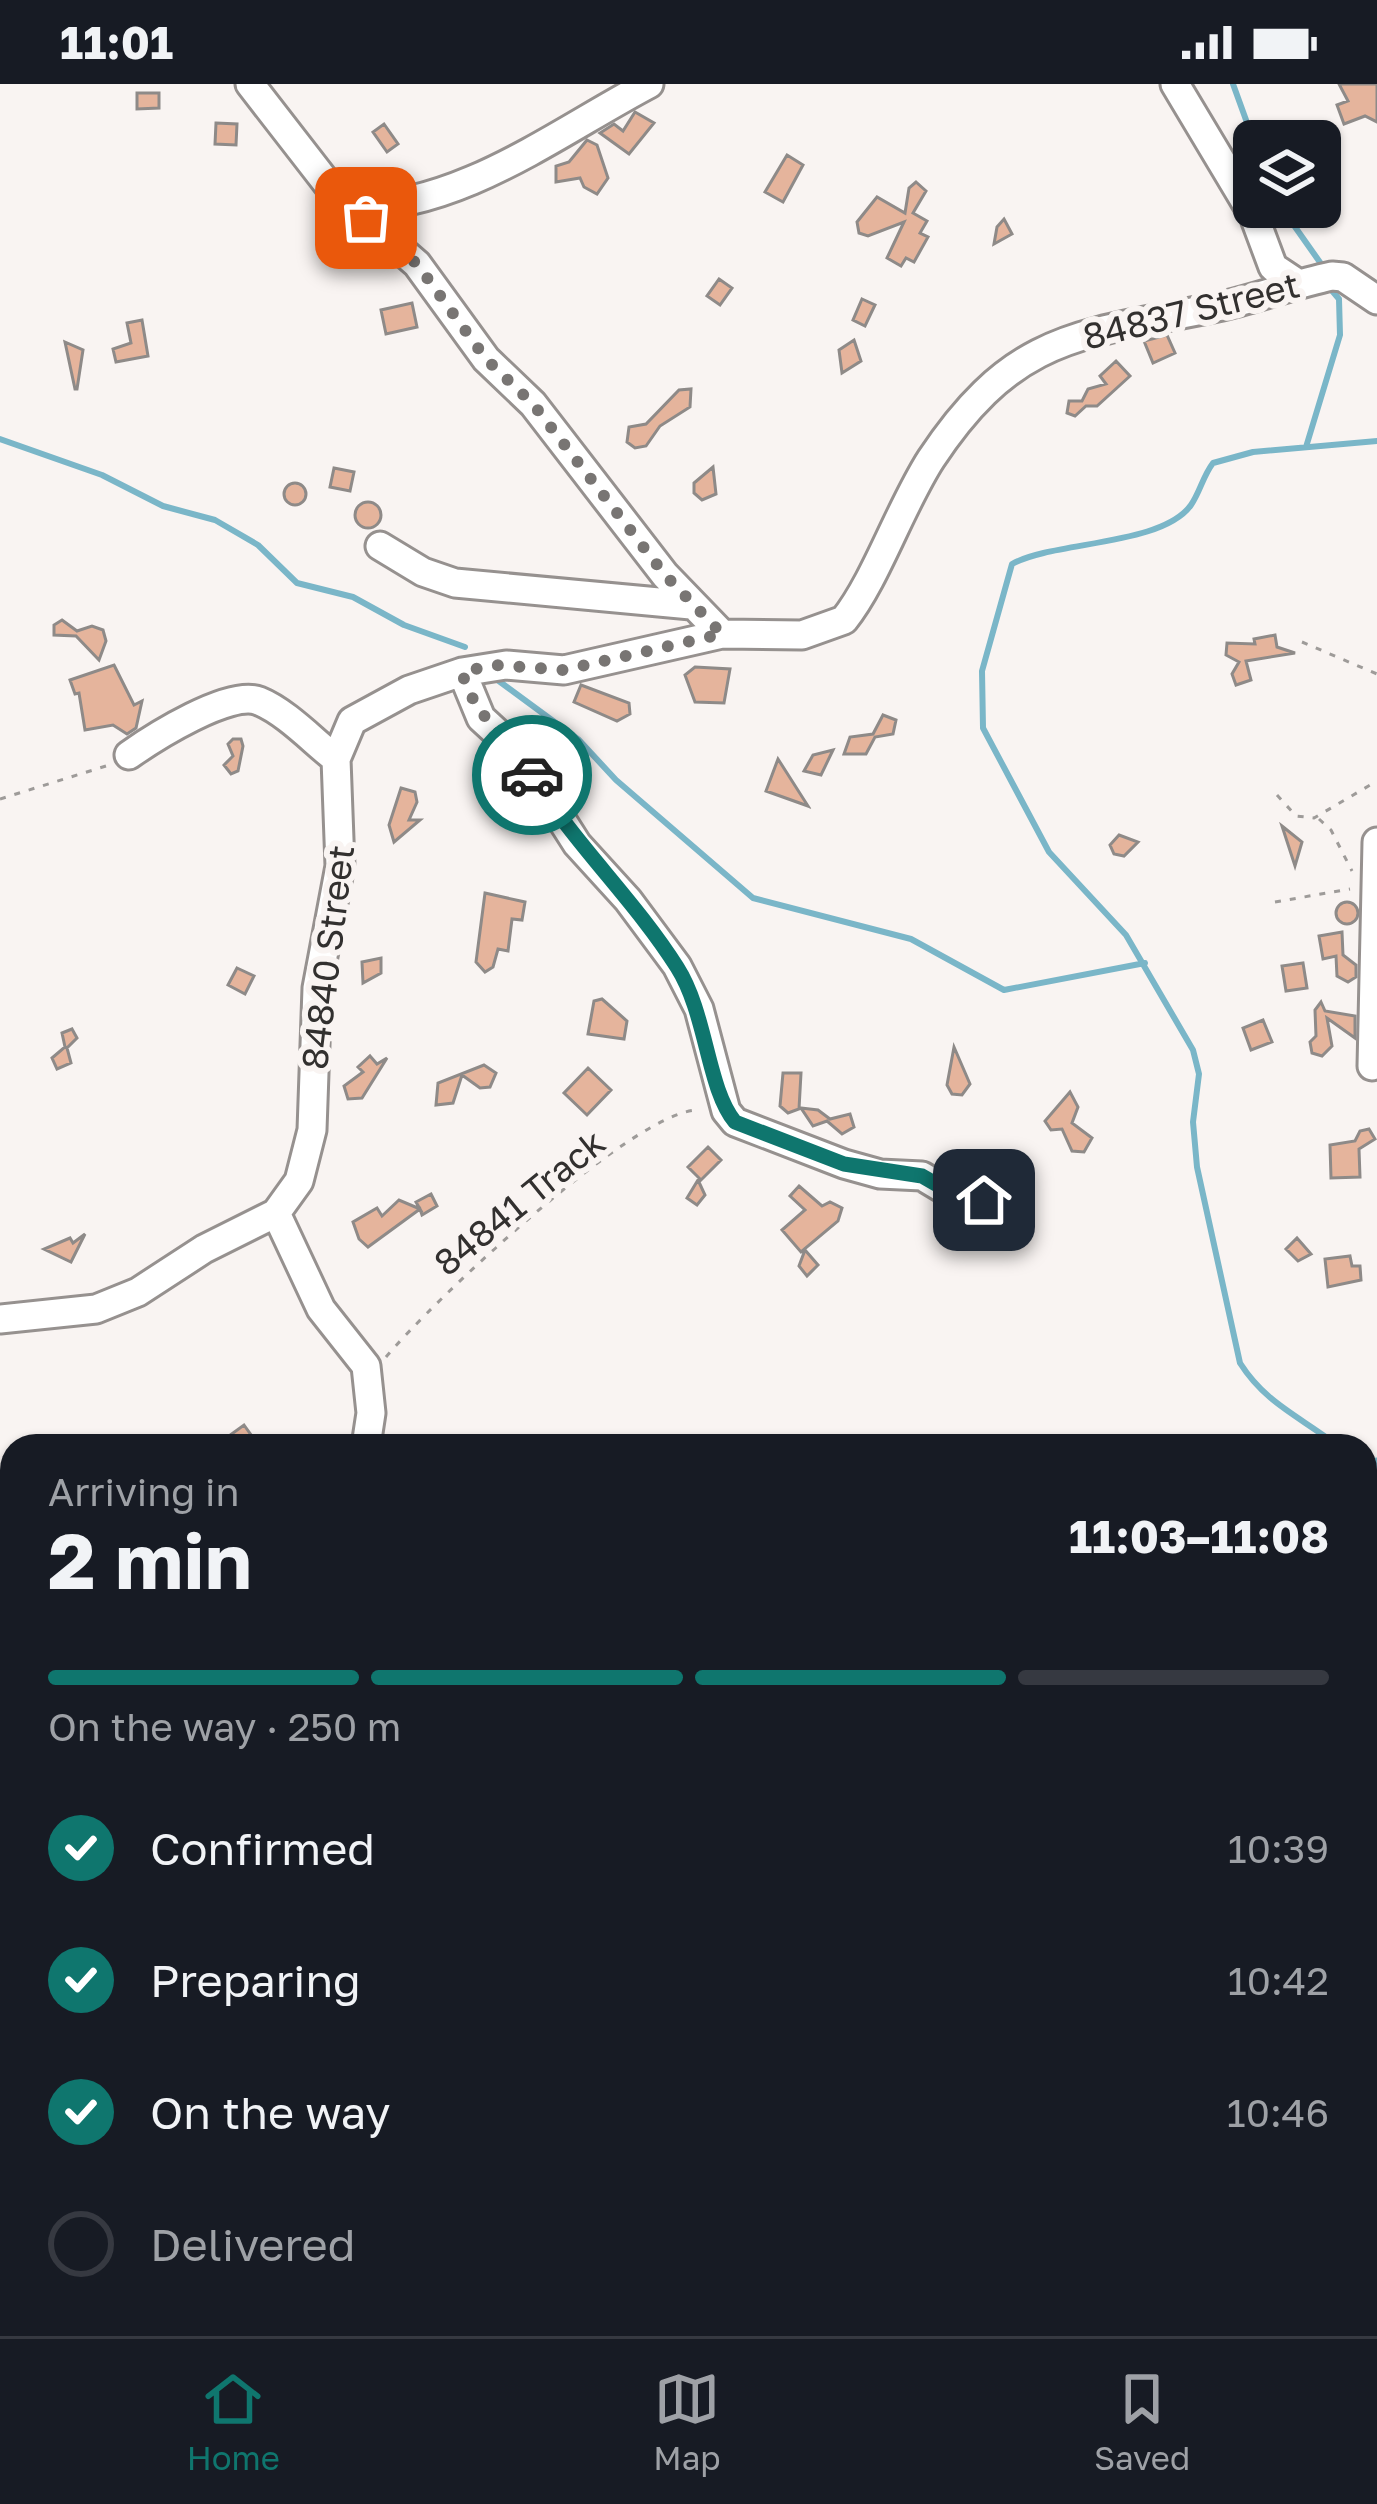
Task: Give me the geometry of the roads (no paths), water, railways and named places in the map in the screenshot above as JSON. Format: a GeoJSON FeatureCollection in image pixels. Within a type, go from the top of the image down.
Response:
{"type":"FeatureCollection","features":[{"type":"Feature","properties":{"kind":"street"},"geometry":{"type":"LineString","coordinates":[[250,84],[350,207],[417,264],[468,336],[551,424],[691,605],[722,634]]}},
{"type":"Feature","properties":{"kind":"street"},"geometry":{"type":"LineString","coordinates":[[350,207],[409,204],[429,198],[522,156],[649,84]]}},
{"type":"Feature","properties":{"kind":"street"},"geometry":{"type":"LineString","coordinates":[[1174,84],[1254,216],[1273,267],[1315,279]]}},
{"type":"Feature","properties":{"kind":"street","name":"84837 Street"},"geometry":{"type":"LineString","coordinates":[[336,759],[352,721],[381,704],[462,672],[494,665],[564,670],[722,634],[822,632],[844,620],[897,517],[952,428],[994,382],[1029,358],[1094,328],[1214,308],[1315,279],[1343,277],[1377,300]]}},
{"type":"Feature","properties":{"kind":"street"},"geometry":{"type":"LineString","coordinates":[[380,546],[441,580],[691,605]]}},
{"type":"Feature","properties":{"kind":"street"},"geometry":{"type":"LineString","coordinates":[[462,672],[482,718],[519,753],[577,844],[628,900],[677,966],[699,1009],[726,1111],[748,1130],[844,1164],[922,1176],[971,1202],[992,1196]]}},
{"type":"Feature","properties":{"kind":"street"},"geometry":{"type":"LineString","coordinates":[[129,755],[179,724],[253,699],[336,759]]}},
{"type":"Feature","properties":{"kind":"street","name":"84840 Street"},"geometry":{"type":"LineString","coordinates":[[276,1213],[308,1160],[316,988],[342,835],[336,759]]}},
{"type":"Feature","properties":{"kind":"street"},"geometry":{"type":"LineString","coordinates":[[1372,1066],[1371,898],[1377,842]]}},
{"type":"Feature","properties":{"kind":"street"},"geometry":{"type":"LineString","coordinates":[[0,1319],[96,1309],[138,1292],[204,1249],[276,1213],[321,1309],[360,1354],[369,1376],[367,1434]]}},
{"type":"Feature","properties":{"kind":"waterway"},"geometry":{"type":"LineString","coordinates":[[1233,84],[1246,120]]}},
{"type":"Feature","properties":{"kind":"waterway"},"geometry":{"type":"LineString","coordinates":[[1296,228],[1324,268]]}},
{"type":"Feature","properties":{"kind":"waterway"},"geometry":{"type":"LineString","coordinates":[[1306,447],[1340,335],[1339,299],[1328,286]]}},
{"type":"Feature","properties":{"kind":"waterway"},"geometry":{"type":"LineString","coordinates":[[0,439],[102,475],[163,506],[215,520],[258,545],[297,583],[353,597],[404,625],[465,647]]}},
{"type":"Feature","properties":{"kind":"waterway"},"geometry":{"type":"LineString","coordinates":[[1321,1434],[1273,1400],[1240,1363],[1197,1167],[1193,1122],[1199,1074],[1193,1050],[1126,935],[1049,852],[983,728],[982,671],[1012,564],[1132,536],[1177,518],[1191,505],[1213,463],[1253,452],[1377,441]]}},
{"type":"Feature","properties":{"kind":"waterway"},"geometry":{"type":"LineString","coordinates":[[492,676],[579,740],[616,780],[753,898],[911,939],[1004,990],[1145,963]]}}]}
